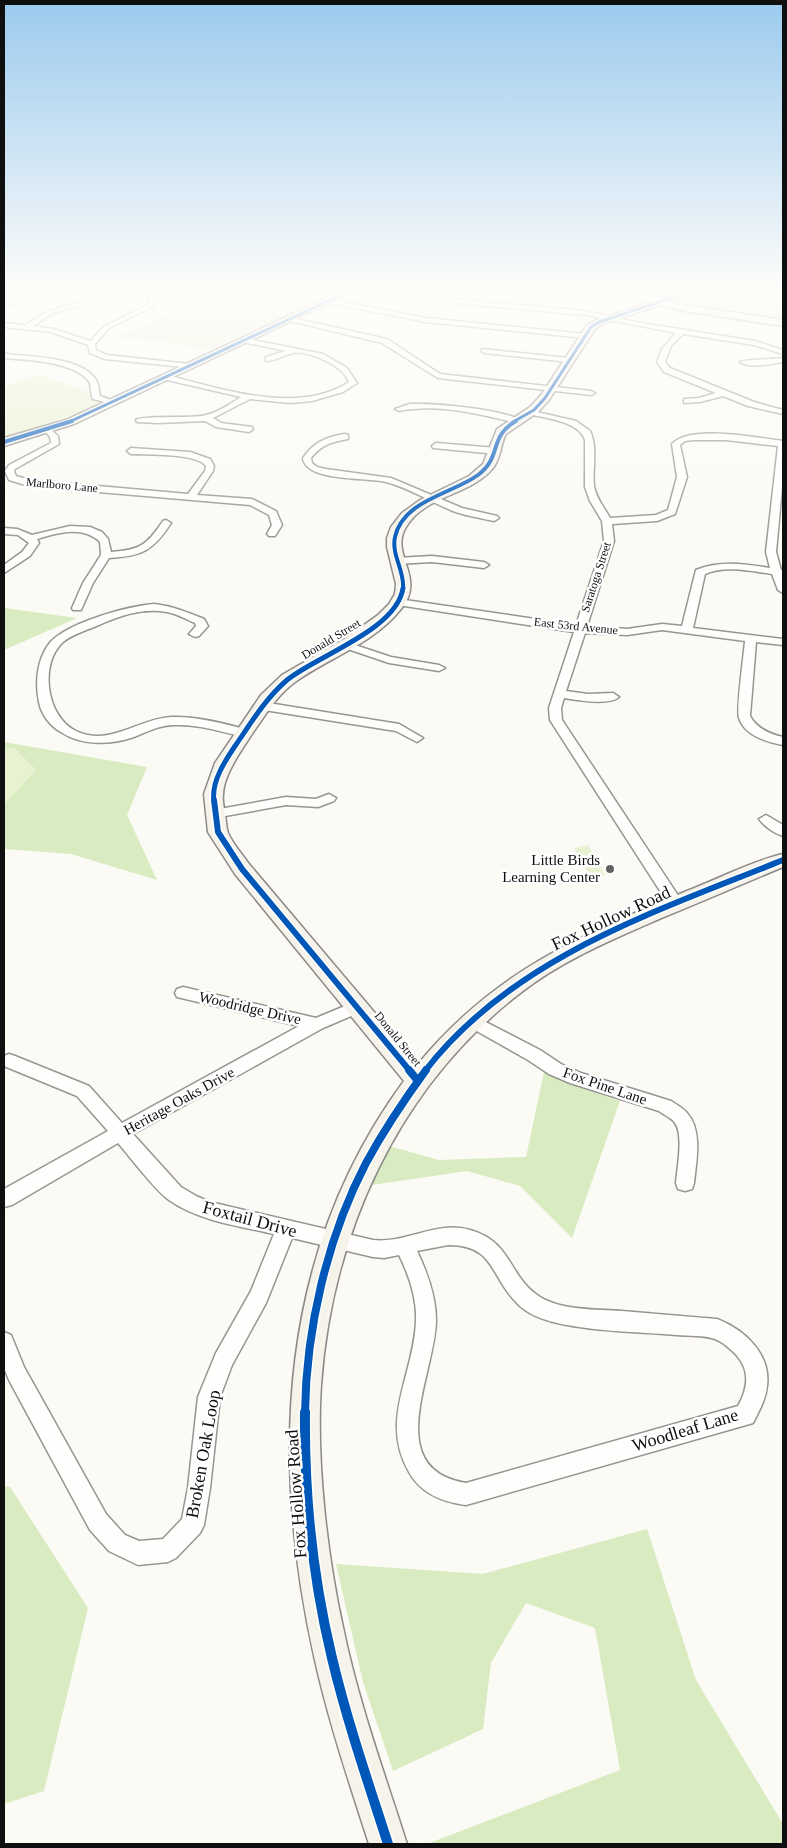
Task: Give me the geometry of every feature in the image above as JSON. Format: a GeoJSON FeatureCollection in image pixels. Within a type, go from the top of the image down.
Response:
{"type":"FeatureCollection","features":[{"type":"Feature","properties":{"kind":"street"},"geometry":{"type":"LineString","coordinates":[[87,376],[94,385],[96,398],[112,402]]}},
{"type":"Feature","properties":{"kind":"street"},"geometry":{"type":"LineString","coordinates":[[4,442],[70,422],[166,377],[249,396],[297,401],[341,390],[353,383],[350,376]]}},
{"type":"Feature","properties":{"kind":"street"},"geometry":{"type":"LineString","coordinates":[[439,376],[550,390],[591,393]]}},
{"type":"Feature","properties":{"kind":"street"},"geometry":{"type":"LineString","coordinates":[[398,602],[403,582],[393,545],[395,534],[401,523],[412,511],[432,498],[481,474],[495,458],[498,440],[502,432],[531,412],[559,376]]}},
{"type":"Feature","properties":{"kind":"street"},"geometry":{"type":"LineString","coordinates":[[680,376],[760,407],[783,412]]}},
{"type":"Feature","properties":{"kind":"street"},"geometry":{"type":"LineString","coordinates":[[686,401],[700,400],[723,393]]}},
{"type":"Feature","properties":{"kind":"street"},"geometry":{"type":"LineString","coordinates":[[140,420],[158,422],[207,418],[226,410],[249,396]]}},
{"type":"Feature","properties":{"kind":"street"},"geometry":{"type":"LineString","coordinates":[[399,408],[414,406],[469,411],[517,421]]}},
{"type":"Feature","properties":{"kind":"street","name":"Saratoga Street"},"geometry":{"type":"LineString","coordinates":[[531,412],[573,423],[587,433],[592,493],[608,521],[610,530],[609,541],[554,708],[556,720],[676,904]]}},
{"type":"Feature","properties":{"kind":"street"},"geometry":{"type":"LineString","coordinates":[[207,418],[219,425],[249,429]]}},
{"type":"Feature","properties":{"kind":"street","name":"Marlboro Lane"},"geometry":{"type":"LineString","coordinates":[[48,430],[54,436],[55,444],[12,467],[9,471],[12,478],[29,483],[234,499],[264,507],[272,513],[277,525],[272,534]]}},
{"type":"Feature","properties":{"kind":"street"},"geometry":{"type":"LineString","coordinates":[[345,436],[318,444],[307,458],[308,464],[314,469],[325,472],[388,480],[467,512],[494,518]]}},
{"type":"Feature","properties":{"kind":"street"},"geometry":{"type":"LineString","coordinates":[[608,521],[657,518],[672,512],[682,477],[676,444],[682,438],[702,436],[782,444],[778,529],[771,552],[780,572],[778,582],[783,590]]}},
{"type":"Feature","properties":{"kind":"street"},"geometry":{"type":"LineString","coordinates":[[436,446],[497,451]]}},
{"type":"Feature","properties":{"kind":"street"},"geometry":{"type":"LineString","coordinates":[[132,451],[190,456],[207,461],[210,466],[209,471],[191,496]]}},
{"type":"Feature","properties":{"kind":"street"},"geometry":{"type":"LineString","coordinates":[[106,555],[134,552],[148,547],[154,542],[166,523]]}},
{"type":"Feature","properties":{"kind":"street"},"geometry":{"type":"LineString","coordinates":[[31,538],[69,529],[89,530],[102,537],[106,544],[106,555],[88,583],[77,608]]}},
{"type":"Feature","properties":{"kind":"street"},"geometry":{"type":"LineString","coordinates":[[4,531],[19,532],[31,538],[34,543],[26,554],[4,570]]}},
{"type":"Feature","properties":{"kind":"street"},"geometry":{"type":"LineString","coordinates":[[396,560],[432,559],[484,565]]}},
{"type":"Feature","properties":{"kind":"street"},"geometry":{"type":"LineString","coordinates":[[687,629],[700,572],[708,568],[726,566],[780,572]]}},
{"type":"Feature","properties":{"kind":"street","name":"East 53rd Avenue"},"geometry":{"type":"LineString","coordinates":[[398,602],[579,629],[611,632],[654,627],[687,629],[783,642]]}},
{"type":"Feature","properties":{"kind":"street","name":"Donald Street"},"geometry":{"type":"LineString","coordinates":[[398,602],[388,615],[378,623],[288,679],[275,690],[224,763],[213,794],[214,814],[218,832],[242,869],[418,1081]]}},
{"type":"Feature","properties":{"kind":"street"},"geometry":{"type":"LineString","coordinates":[[194,634],[202,626],[200,621],[165,608],[138,608],[64,636],[52,647],[46,661],[43,686],[45,699],[54,722],[65,732],[83,738],[104,740],[128,735],[162,722],[173,721],[245,733]]}},
{"type":"Feature","properties":{"kind":"street"},"geometry":{"type":"LineString","coordinates":[[751,637],[744,716],[757,732],[783,742]]}},
{"type":"Feature","properties":{"kind":"street","name":"Donald Street"},"geometry":{"type":"LineString","coordinates":[[346,644],[377,657],[439,668]]}},
{"type":"Feature","properties":{"kind":"street"},"geometry":{"type":"LineString","coordinates":[[558,694],[588,698],[613,697]]}},
{"type":"Feature","properties":{"kind":"street"},"geometry":{"type":"LineString","coordinates":[[262,706],[398,728],[417,738]]}},
{"type":"Feature","properties":{"kind":"street"},"geometry":{"type":"LineString","coordinates":[[214,814],[286,801],[318,803],[328,798]]}},
{"type":"Feature","properties":{"kind":"street"},"geometry":{"type":"LineString","coordinates":[[766,820],[783,832]]}},
{"type":"Feature","properties":{"kind":"street","name":"Fox Hollow Road"},"geometry":{"type":"LineString","coordinates":[[388,1844],[345,1705],[326,1630],[314,1558],[306,1477],[306,1384],[310,1348],[321,1294],[344,1212],[365,1162],[398,1106],[444,1049],[472,1021],[507,991],[559,956],[596,937],[783,860]]}},
{"type":"Feature","properties":{"kind":"street","name":"Woodridge Drive"},"geometry":{"type":"LineString","coordinates":[[183,992],[318,1024]]}},
{"type":"Feature","properties":{"kind":"street","name":"Heritage Oaks Drive"},"geometry":{"type":"LineString","coordinates":[[4,1199],[121,1132],[318,1024],[357,1007]]}},
{"type":"Feature","properties":{"kind":"street","name":"Fox Pine Lane"},"geometry":{"type":"LineString","coordinates":[[472,1021],[496,1036],[534,1055],[555,1069],[576,1078],[665,1106],[678,1114],[685,1124],[687,1136],[685,1183]]}},
{"type":"Feature","properties":{"kind":"street","name":"Foxtail Drive"},"geometry":{"type":"LineString","coordinates":[[9,1061],[83,1091],[174,1193],[190,1202],[208,1210],[286,1230],[335,1240]]}},
{"type":"Feature","properties":{"kind":"street","name":"Broken Oak Loop"},"geometry":{"type":"LineString","coordinates":[[4,1342],[16,1373],[98,1522],[117,1543],[138,1553],[168,1550],[192,1525],[199,1488],[209,1397],[223,1360],[259,1296],[286,1230]]}},
{"type":"Feature","properties":{"kind":"street","name":"Woodleaf Lane"},"geometry":{"type":"LineString","coordinates":[[335,1240],[364,1247],[384,1249],[452,1235],[470,1238],[483,1243],[496,1254],[518,1292],[532,1304],[552,1313],[576,1317],[717,1329],[732,1336],[744,1346],[754,1361],[757,1373],[757,1388],[754,1401],[745,1414],[735,1417],[466,1494],[446,1491],[429,1480],[415,1463],[408,1447],[406,1429],[408,1412],[425,1341],[426,1320],[424,1300],[411,1259],[404,1245]]}},
{"type":"Feature","properties":{"kind":"green space"},"geometry":{"type":"Polygon","coordinates":[[[35,376],[43,376],[86,391],[99,405],[65,421],[4,439],[4,387],[35,376]]]}},
{"type":"Feature","properties":{"kind":"green space"},"geometry":{"type":"Polygon","coordinates":[[[4,608],[77,618],[4,650],[4,608]]]}},
{"type":"Feature","properties":{"kind":"green space"},"geometry":{"type":"Polygon","coordinates":[[[4,742],[147,767],[127,815],[157,880],[71,854],[4,849],[4,804],[36,770],[14,748],[4,748],[4,742]]]}},
{"type":"Feature","properties":{"kind":"green space"},"geometry":{"type":"Polygon","coordinates":[[[4,748],[14,748],[36,770],[4,804],[4,748]]]}},
{"type":"Feature","properties":{"kind":"green space"},"geometry":{"type":"Polygon","coordinates":[[[588,845],[605,874],[602,876],[596,877],[587,871],[574,848],[588,845]]]}},
{"type":"Feature","properties":{"kind":"green space"},"geometry":{"type":"Polygon","coordinates":[[[544,1072],[579,1087],[620,1101],[572,1238],[520,1186],[467,1171],[372,1185],[389,1146],[439,1160],[526,1157],[544,1072]]]}},
{"type":"Feature","properties":{"kind":"green space"},"geometry":{"type":"Polygon","coordinates":[[[4,1486],[10,1487],[88,1608],[44,1791],[4,1804],[4,1486]]]}},
{"type":"Feature","properties":{"kind":"green space"},"geometry":{"type":"Polygon","coordinates":[[[647,1529],[696,1680],[783,1824],[783,1844],[427,1844],[620,1770],[595,1628],[526,1603],[491,1663],[483,1729],[393,1771],[363,1682],[336,1564],[483,1574],[647,1529]]]}},
{"type":"Feature","properties":{"kind":"cycle path"},"geometry":{"type":"LineString","coordinates":[[4,442],[70,422],[168,376]]}},
{"type":"Feature","properties":{"kind":"cycle path"},"geometry":{"type":"LineString","coordinates":[[418,1081],[242,869],[218,832],[213,794],[224,763],[267,699],[288,679],[334,653],[369,630],[395,606],[402,594],[404,584],[394,547],[394,538],[398,527],[407,516],[434,497],[464,484],[482,472],[492,461],[501,432],[534,410],[560,376]]}},
{"type":"Feature","properties":{"kind":"cycle path"},"geometry":{"type":"LineString","coordinates":[[388,1844],[354,1738],[332,1657],[319,1591],[308,1491],[305,1402],[313,1327],[325,1271],[343,1216],[366,1164],[394,1115],[427,1069],[466,1027],[510,989],[563,955],[600,937],[783,860]]}},
{"type":"Feature","properties":{"kind":"place","name":"Little Birds Learning Center"},"geometry":{"type":"Point","coordinates":[610,869]}}]}
